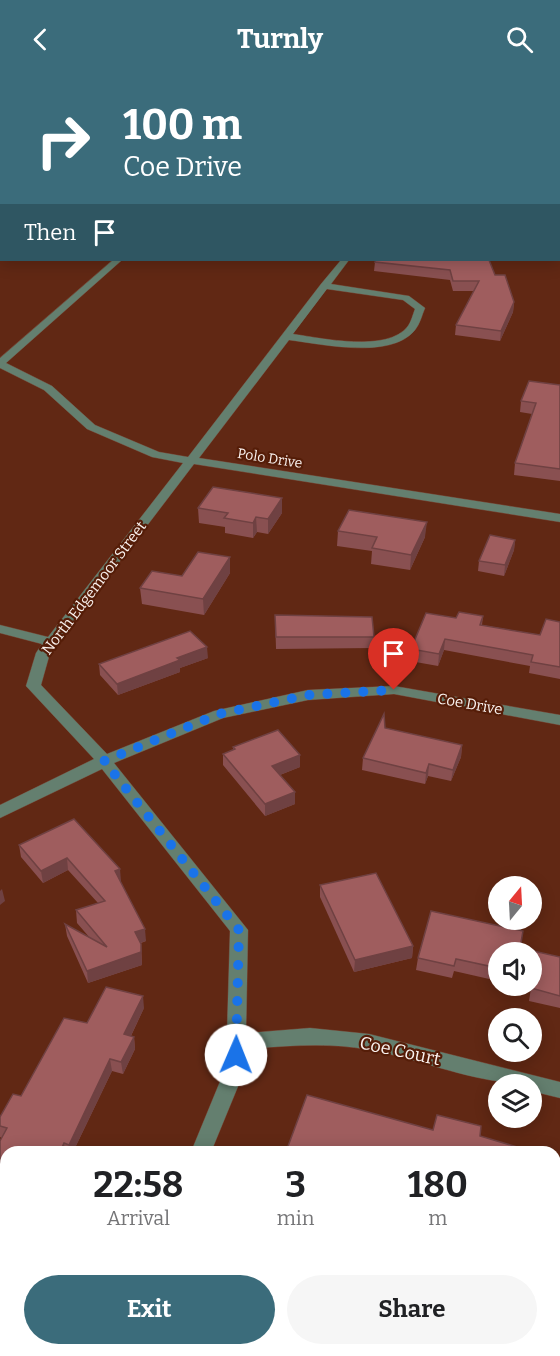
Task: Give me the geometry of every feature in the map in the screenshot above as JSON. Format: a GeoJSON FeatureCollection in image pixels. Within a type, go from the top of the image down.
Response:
{"type":"FeatureCollection","features":[{"type":"Feature","properties":{"kind":"street"},"geometry":{"type":"LineString","coordinates":[[0,364],[117,261]]}},
{"type":"Feature","properties":{"kind":"street","name":"North Edgemoor Street"},"geometry":{"type":"LineString","coordinates":[[203,1146],[236,1067],[239,930],[104,761],[33,686],[42,653],[50,642],[344,261]]}},
{"type":"Feature","properties":{"kind":"street"},"geometry":{"type":"LineString","coordinates":[[285,336],[351,345],[384,345],[411,330],[420,308],[406,298],[324,286]]}},
{"type":"Feature","properties":{"kind":"street","name":"Polo Drive"},"geometry":{"type":"LineString","coordinates":[[0,364],[48,388],[91,427],[156,455],[560,518]]}},
{"type":"Feature","properties":{"kind":"street"},"geometry":{"type":"LineString","coordinates":[[0,629],[50,642]]}},
{"type":"Feature","properties":{"kind":"street","name":"Coe Drive"},"geometry":{"type":"LineString","coordinates":[[0,812],[104,761],[219,714],[308,695],[394,690],[560,720]]}},
{"type":"Feature","properties":{"kind":"street","name":"Coe Court"},"geometry":{"type":"LineString","coordinates":[[237,1042],[310,1036],[369,1042],[560,1090]]}},
{"type":"Feature","properties":{"kind":"building"},"geometry":{"type":"Polygon","coordinates":[[[489,261],[495,275],[505,275],[514,302],[501,331],[456,325],[479,281],[453,281],[450,270],[375,262],[489,261]]]}},
{"type":"Feature","properties":{"kind":"building"},"geometry":{"type":"Polygon","coordinates":[[[529,381],[560,385],[560,469],[515,463],[536,403],[521,401],[529,381]]]}},
{"type":"Feature","properties":{"kind":"building"},"geometry":{"type":"Polygon","coordinates":[[[213,487],[282,498],[268,519],[256,517],[253,523],[224,518],[228,513],[198,508],[213,487]]]}},
{"type":"Feature","properties":{"kind":"building"},"geometry":{"type":"Polygon","coordinates":[[[349,510],[427,522],[411,555],[372,548],[377,537],[338,531],[349,510]]]}},
{"type":"Feature","properties":{"kind":"building"},"geometry":{"type":"Polygon","coordinates":[[[490,535],[515,540],[505,565],[479,561],[490,535]]]}},
{"type":"Feature","properties":{"kind":"building"},"geometry":{"type":"Polygon","coordinates":[[[198,552],[230,557],[203,599],[140,588],[152,571],[182,576],[198,552]]]}},
{"type":"Feature","properties":{"kind":"building"},"geometry":{"type":"Polygon","coordinates":[[[459,612],[483,616],[480,625],[540,635],[546,619],[560,622],[560,667],[531,662],[533,655],[445,639],[439,654],[411,649],[426,613],[456,618],[459,612]]]}},
{"type":"Feature","properties":{"kind":"building"},"geometry":{"type":"Polygon","coordinates":[[[275,615],[372,617],[374,637],[276,637],[275,615]]]}},
{"type":"Feature","properties":{"kind":"building"},"geometry":{"type":"Polygon","coordinates":[[[190,631],[207,647],[117,684],[99,664],[190,631]]]}},
{"type":"Feature","properties":{"kind":"building"},"geometry":{"type":"Polygon","coordinates":[[[384,714],[385,728],[462,745],[453,770],[429,764],[426,773],[363,758],[384,714]]]}},
{"type":"Feature","properties":{"kind":"building"},"geometry":{"type":"Polygon","coordinates":[[[278,730],[300,755],[272,766],[295,792],[265,804],[223,754],[235,749],[233,747],[278,730]]]}},
{"type":"Feature","properties":{"kind":"building"},"geometry":{"type":"Polygon","coordinates":[[[74,819],[120,869],[115,871],[145,929],[135,932],[141,944],[141,952],[87,971],[65,924],[107,947],[76,910],[105,901],[67,858],[41,871],[19,845],[74,819]]]}},
{"type":"Feature","properties":{"kind":"building"},"geometry":{"type":"Polygon","coordinates":[[[376,873],[413,946],[355,960],[320,885],[376,873]]]}},
{"type":"Feature","properties":{"kind":"building"},"geometry":{"type":"Polygon","coordinates":[[[431,911],[488,923],[488,930],[523,931],[521,942],[488,942],[488,966],[456,959],[454,966],[418,958],[431,911]]]}},
{"type":"Feature","properties":{"kind":"building"},"geometry":{"type":"Polygon","coordinates":[[[542,953],[560,957],[560,996],[542,991],[542,953]]]}},
{"type":"Feature","properties":{"kind":"building"},"geometry":{"type":"Polygon","coordinates":[[[106,987],[143,996],[124,1034],[134,1037],[121,1062],[110,1059],[69,1145],[64,1143],[63,1146],[0,1146],[0,1141],[7,1128],[0,1126],[0,1117],[13,1094],[21,1096],[64,1018],[87,1023],[106,987]]]}},
{"type":"Feature","properties":{"kind":"building"},"geometry":{"type":"Polygon","coordinates":[[[307,1095],[433,1130],[437,1115],[481,1126],[480,1136],[514,1146],[288,1146],[307,1095]]]}},
{"type":"Feature","properties":{"kind":"route"},"geometry":{"type":"LineString","coordinates":[[236,1055],[239,930],[104,761],[219,714],[308,695],[394,690]]}}]}
